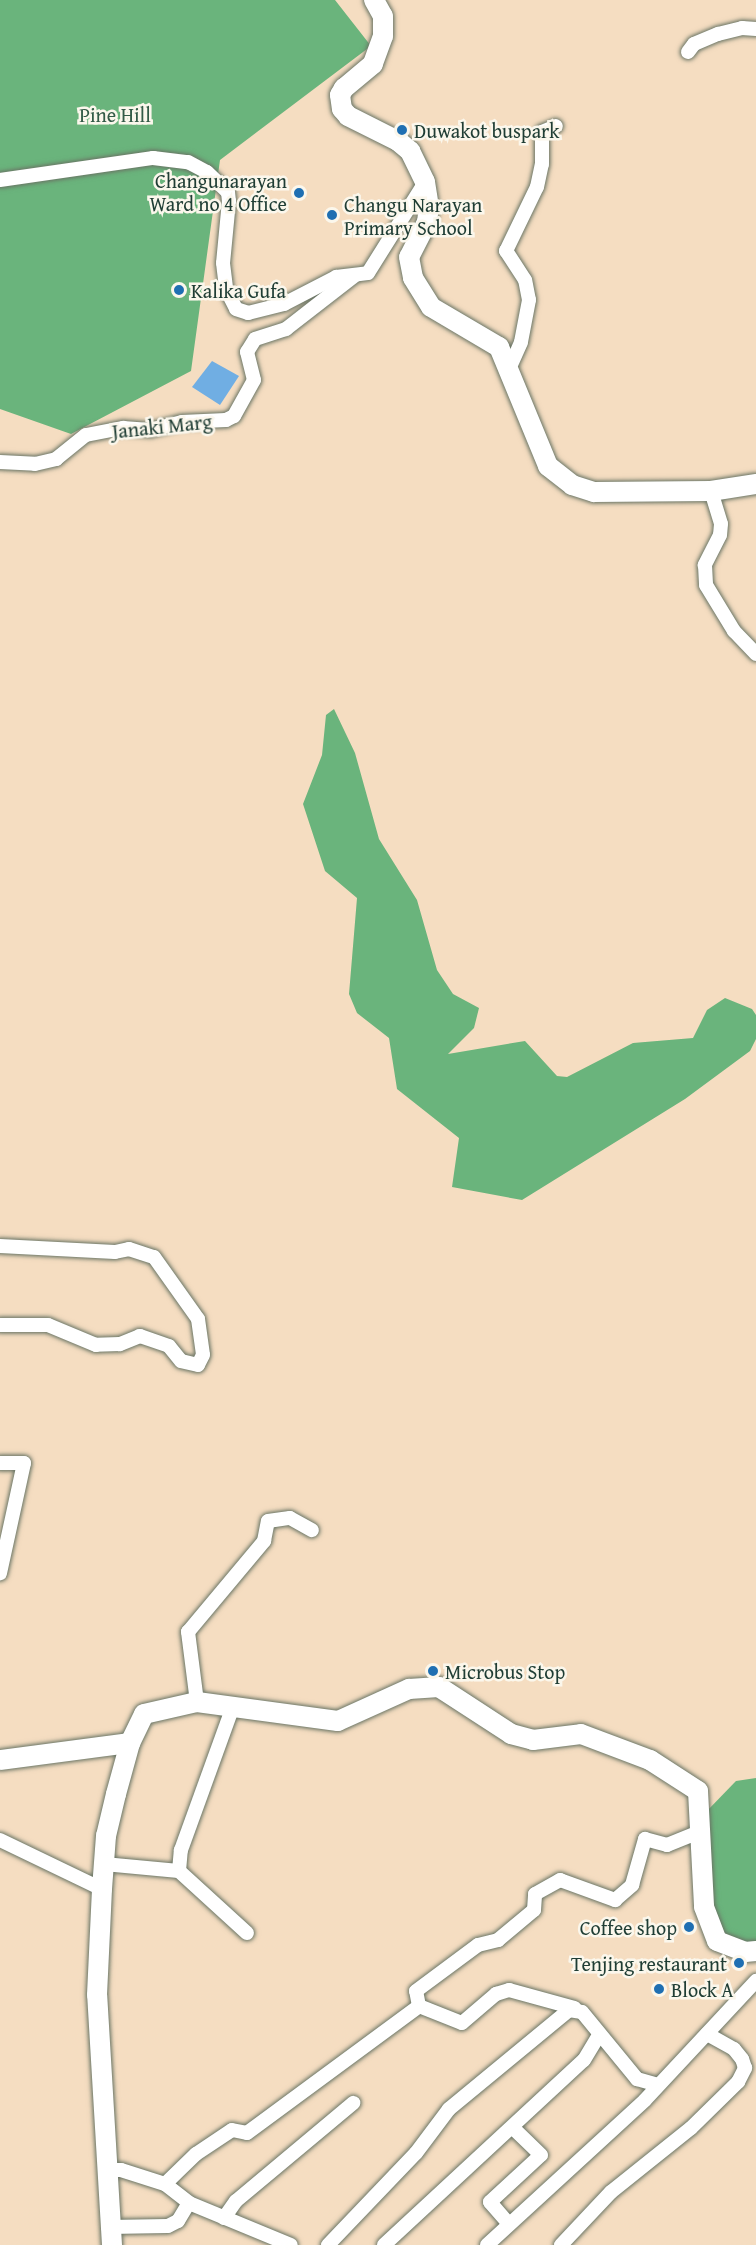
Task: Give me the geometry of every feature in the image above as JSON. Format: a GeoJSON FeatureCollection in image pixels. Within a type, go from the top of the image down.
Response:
{"type":"FeatureCollection","features":[{"type":"Feature","properties":{"kind":"street"},"geometry":{"type":"LineString","coordinates":[[374,0],[383,16],[383,36],[373,64],[340,95],[342,109],[348,116],[398,141],[410,151],[425,182],[427,222],[409,257],[412,278],[431,307],[499,347],[510,367],[548,466],[572,485],[594,492],[711,491],[756,484]]}},
{"type":"Feature","properties":{"kind":"street"},"geometry":{"type":"LineString","coordinates":[[687,52],[694,44],[718,34],[742,28],[756,29]]}},
{"type":"Feature","properties":{"kind":"street"},"geometry":{"type":"LineString","coordinates":[[510,367],[521,342],[529,300],[525,280],[508,258],[508,244],[523,223],[537,188],[542,164],[542,132],[556,126]]}},
{"type":"Feature","properties":{"kind":"street"},"geometry":{"type":"LineString","coordinates":[[0,180],[153,158],[188,162],[207,172],[228,192],[229,220],[223,263],[226,290],[236,309],[248,313],[284,304],[321,283],[368,273],[425,182]]}},
{"type":"Feature","properties":{"kind":"street","name":"Janaki Marg"},"geometry":{"type":"LineString","coordinates":[[0,462],[35,464],[56,459],[86,435],[123,428],[150,430],[182,422],[226,420],[234,416],[254,380],[246,352],[255,339],[286,329],[356,275]]}},
{"type":"Feature","properties":{"kind":"street"},"geometry":{"type":"LineString","coordinates":[[711,491],[720,524],[720,535],[705,565],[706,585],[734,631],[756,654]]}},
{"type":"Feature","properties":{"kind":"street"},"geometry":{"type":"LineString","coordinates":[[0,1246],[115,1252],[129,1249],[154,1257],[198,1319],[203,1355],[198,1365],[181,1361],[169,1346],[140,1336],[120,1344],[96,1345],[48,1325],[0,1325]]}},
{"type":"Feature","properties":{"kind":"street"},"geometry":{"type":"LineString","coordinates":[[0,1463],[24,1463],[0,1573]]}},
{"type":"Feature","properties":{"kind":"street"},"geometry":{"type":"LineString","coordinates":[[196,1702],[188,1632],[264,1541],[268,1521],[290,1518],[312,1530]]}},
{"type":"Feature","properties":{"kind":"street"},"geometry":{"type":"LineString","coordinates":[[189,2203],[178,2221],[168,2226],[110,2236],[97,1995],[102,1889],[104,1864],[130,1743],[144,1714],[196,1702],[338,1721],[409,1689],[439,1687],[511,1734],[533,1740],[581,1734],[650,1760],[698,1791],[702,1831],[704,1907],[717,1941],[746,1952],[756,1951]]}},
{"type":"Feature","properties":{"kind":"street"},"geometry":{"type":"LineString","coordinates":[[178,1871],[181,1850],[233,1706]]}},
{"type":"Feature","properties":{"kind":"street"},"geometry":{"type":"LineString","coordinates":[[0,1761],[130,1743]]}},
{"type":"Feature","properties":{"kind":"street"},"geometry":{"type":"LineString","coordinates":[[419,2006],[416,1991],[478,1945],[498,1940],[534,1910],[535,1894],[560,1880],[607,1900],[615,1900],[632,1885],[645,1839],[667,1845],[702,1831]]}},
{"type":"Feature","properties":{"kind":"street"},"geometry":{"type":"LineString","coordinates":[[0,1840],[102,1889]]}},
{"type":"Feature","properties":{"kind":"street"},"geometry":{"type":"LineString","coordinates":[[104,1864],[178,1871],[247,1933]]}},
{"type":"Feature","properties":{"kind":"street"},"geometry":{"type":"LineString","coordinates":[[487,2245],[658,2085],[756,1982]]}},
{"type":"Feature","properties":{"kind":"street"},"geometry":{"type":"LineString","coordinates":[[419,2006],[462,2023],[496,1994],[509,1990],[575,2008],[637,2079],[658,2085]]}},
{"type":"Feature","properties":{"kind":"street"},"geometry":{"type":"LineString","coordinates":[[165,2184],[196,2154],[232,2130],[247,2133],[419,2006]]}},
{"type":"Feature","properties":{"kind":"street"},"geometry":{"type":"LineString","coordinates":[[328,2245],[416,2153],[448,2109],[575,2008]]}},
{"type":"Feature","properties":{"kind":"street"},"geometry":{"type":"LineString","coordinates":[[561,2245],[611,2192],[691,2128],[738,2082],[745,2068],[742,2059],[734,2049],[707,2034]]}},
{"type":"Feature","properties":{"kind":"street"},"geometry":{"type":"LineString","coordinates":[[384,2245],[584,2060],[600,2035]]}},
{"type":"Feature","properties":{"kind":"street"},"geometry":{"type":"LineString","coordinates":[[224,2218],[236,2201],[353,2103]]}},
{"type":"Feature","properties":{"kind":"street"},"geometry":{"type":"LineString","coordinates":[[509,2224],[490,2202],[541,2155],[513,2128]]}},
{"type":"Feature","properties":{"kind":"street"},"geometry":{"type":"LineString","coordinates":[[107,2170],[121,2170],[165,2184],[189,2203],[291,2245]]}},
{"type":"Feature","properties":{"kind":"green space","name":"Pine Hill"},"geometry":{"type":"Polygon","coordinates":[[[0,0],[335,0],[371,46],[220,160],[191,371],[71,434],[0,409],[0,0]]]}},
{"type":"Feature","properties":{"kind":"green space"},"geometry":{"type":"Polygon","coordinates":[[[334,709],[355,753],[379,839],[417,900],[437,970],[453,994],[479,1008],[474,1028],[448,1054],[525,1041],[557,1076],[567,1077],[633,1043],[693,1038],[707,1010],[725,998],[752,1009],[756,1015],[756,1039],[750,1051],[685,1099],[522,1200],[452,1187],[459,1138],[397,1089],[389,1038],[357,1013],[349,994],[357,898],[325,871],[303,804],[322,755],[326,715],[334,709]]]}},
{"type":"Feature","properties":{"kind":"green space"},"geometry":{"type":"Polygon","coordinates":[[[756,1778],[756,1946],[715,1938],[704,1814],[736,1781],[756,1778]]]}},
{"type":"Feature","properties":{"kind":"water"},"geometry":{"type":"Polygon","coordinates":[[[212,361],[239,376],[220,405],[192,387],[212,361]]]}},
{"type":"Feature","properties":{"kind":"place","name":"Duwakot buspark"},"geometry":{"type":"Point","coordinates":[402,130]}},
{"type":"Feature","properties":{"kind":"place","name":"Changunarayan Ward no 4 Office"},"geometry":{"type":"Point","coordinates":[299,193]}},
{"type":"Feature","properties":{"kind":"place","name":"Changu Narayan Primary School"},"geometry":{"type":"Point","coordinates":[332,215]}},
{"type":"Feature","properties":{"kind":"place","name":"Kalika Gufa"},"geometry":{"type":"Point","coordinates":[179,290]}},
{"type":"Feature","properties":{"kind":"place","name":"Microbus Stop"},"geometry":{"type":"Point","coordinates":[433,1671]}},
{"type":"Feature","properties":{"kind":"place","name":"Coffee shop"},"geometry":{"type":"Point","coordinates":[689,1927]}},
{"type":"Feature","properties":{"kind":"place","name":"Tenjing restaurant"},"geometry":{"type":"Point","coordinates":[739,1963]}},
{"type":"Feature","properties":{"kind":"place","name":"Block A"},"geometry":{"type":"Point","coordinates":[659,1989]}}]}
